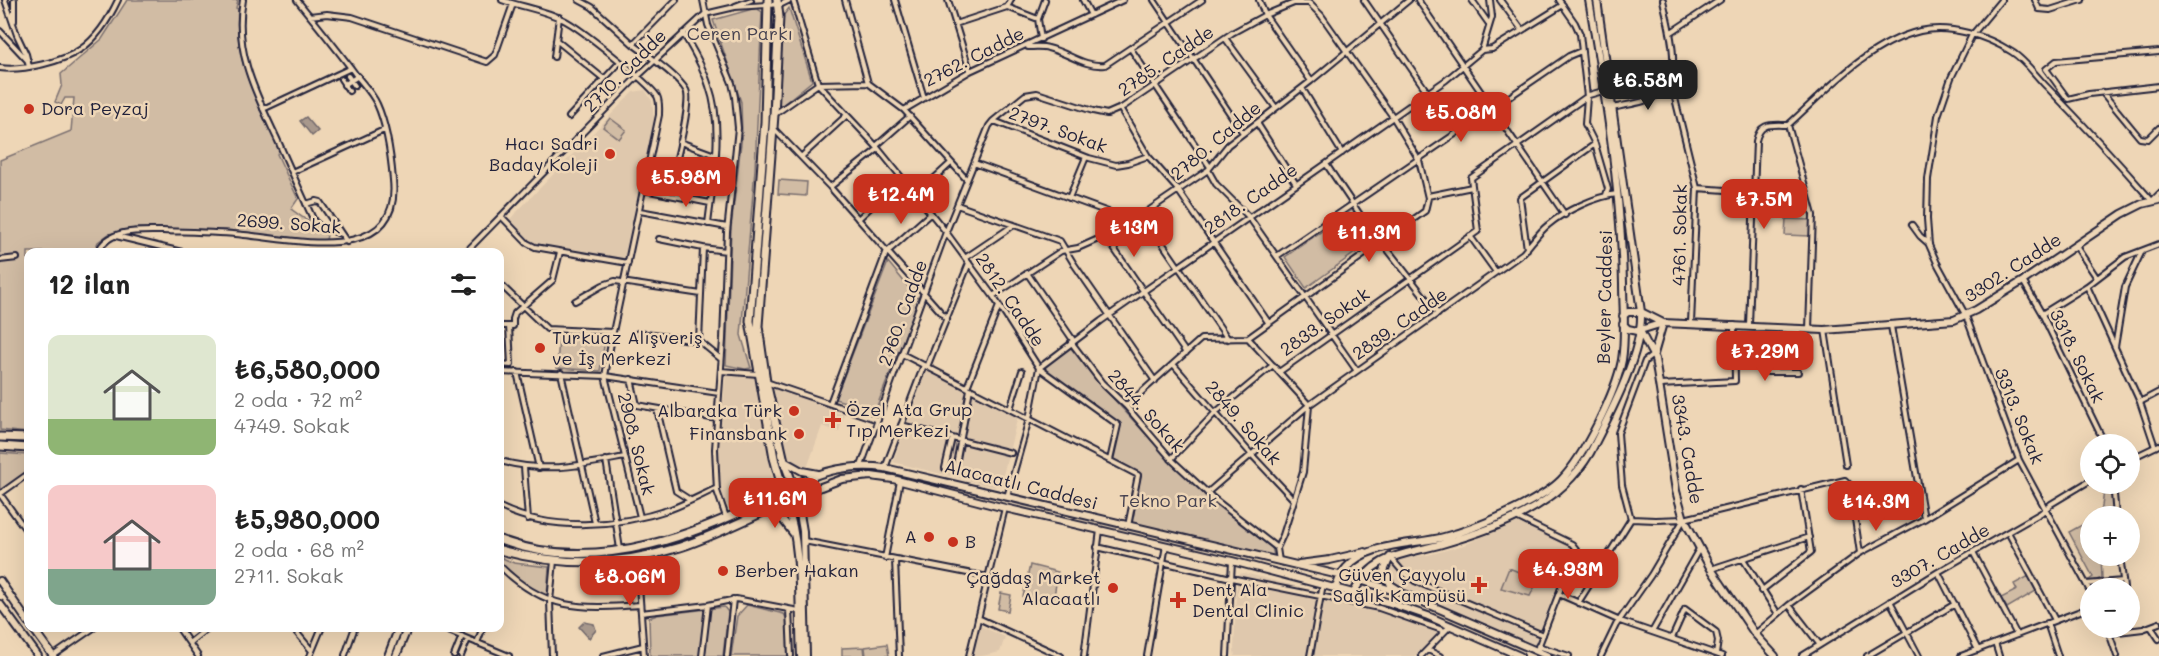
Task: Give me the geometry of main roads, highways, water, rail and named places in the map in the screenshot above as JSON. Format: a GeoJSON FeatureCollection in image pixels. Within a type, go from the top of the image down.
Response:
{"type":"FeatureCollection","features":[{"type":"Feature","properties":{"kind":"main road","name":"Beyler Caddesi"},"geometry":{"type":"LineString","coordinates":[[1341,575],[1351,563],[1378,549],[1444,537],[1518,508],[1543,495],[1559,482],[1580,454],[1616,382],[1622,356],[1622,238],[1618,194],[1590,0]]}},
{"type":"Feature","properties":{"kind":"main road","name":"Beyler Caddesi"},"geometry":{"type":"LineString","coordinates":[[1360,580],[1373,567],[1390,557],[1444,543],[1515,516],[1537,506],[1564,487],[1582,465],[1613,403],[1638,343],[1641,312],[1597,0]]}},
{"type":"Feature","properties":{"kind":"main road"},"geometry":{"type":"LineString","coordinates":[[769,2],[765,122],[750,321],[758,374],[795,536],[801,656]]}},
{"type":"Feature","properties":{"kind":"main road"},"geometry":{"type":"LineString","coordinates":[[778,2],[774,115],[758,314],[759,338],[766,382],[784,461],[797,496],[804,541],[806,656]]}},
{"type":"Feature","properties":{"kind":"main road","name":"3302. Cadde"},"geometry":{"type":"LineString","coordinates":[[1640,331],[1663,323],[1824,330],[1942,323],[1966,316],[2023,281],[2122,214],[2156,201]]}},
{"type":"Feature","properties":{"kind":"main road"},"geometry":{"type":"LineString","coordinates":[[1623,316],[1628,312],[1641,312]]}},
{"type":"Feature","properties":{"kind":"main road","name":"3302. Cadde"},"geometry":{"type":"LineString","coordinates":[[1641,312],[1663,323]]}},
{"type":"Feature","properties":{"kind":"main road"},"geometry":{"type":"LineString","coordinates":[[1654,355],[1663,323]]}},
{"type":"Feature","properties":{"kind":"main road"},"geometry":{"type":"LineString","coordinates":[[1623,324],[1628,329],[1640,331]]}},
{"type":"Feature","properties":{"kind":"main road","name":"3343. Cadde"},"geometry":{"type":"LineString","coordinates":[[1640,331],[1654,355],[1674,479],[1684,519],[1711,569],[1755,634],[1775,656]]}},
{"type":"Feature","properties":{"kind":"main road"},"geometry":{"type":"LineString","coordinates":[[0,437],[24,438]]}},
{"type":"Feature","properties":{"kind":"main road"},"geometry":{"type":"LineString","coordinates":[[0,446],[24,448]]}},
{"type":"Feature","properties":{"kind":"main road"},"geometry":{"type":"LineString","coordinates":[[784,461],[802,471],[819,474]]}},
{"type":"Feature","properties":{"kind":"main road","name":"Alacaatlı Caddesi"},"geometry":{"type":"LineString","coordinates":[[794,486],[837,468],[861,466],[885,468],[1360,580],[1407,595],[1537,648],[1548,656]]}},
{"type":"Feature","properties":{"kind":"main road","name":"Alacaatlı Caddesi"},"geometry":{"type":"LineString","coordinates":[[797,496],[829,483],[849,478],[871,477],[900,481],[1354,592],[1451,625],[1520,656]]}},
{"type":"Feature","properties":{"kind":"main road"},"geometry":{"type":"LineString","coordinates":[[504,541],[528,549],[556,553],[621,550],[672,540],[794,486]]}},
{"type":"Feature","properties":{"kind":"main road"},"geometry":{"type":"LineString","coordinates":[[504,551],[554,561],[591,561],[637,556],[690,543],[797,496]]}},
{"type":"Feature","properties":{"kind":"main road"},"geometry":{"type":"LineString","coordinates":[[769,508],[783,520],[795,536]]}},
{"type":"Feature","properties":{"kind":"main road"},"geometry":{"type":"LineString","coordinates":[[1292,564],[1330,560],[1378,549]]}},
{"type":"Feature","properties":{"kind":"main road"},"geometry":{"type":"LineString","coordinates":[[1390,557],[1385,565],[1386,578],[1391,585],[1407,595]]}},
{"type":"Feature","properties":{"kind":"main road"},"geometry":{"type":"LineString","coordinates":[[1336,588],[1341,575]]}},
{"type":"Feature","properties":{"kind":"main road"},"geometry":{"type":"LineString","coordinates":[[1354,592],[1360,580]]}},
{"type":"Feature","properties":{"kind":"main road"},"geometry":{"type":"LineString","coordinates":[[0,581],[24,616]]}},
{"type":"Feature","properties":{"kind":"main road"},"geometry":{"type":"LineString","coordinates":[[0,604],[38,656]]}},
{"type":"Feature","properties":{"kind":"main road"},"geometry":{"type":"LineString","coordinates":[[36,632],[53,656]]}},
{"type":"Feature","properties":{"kind":"main road"},"geometry":{"type":"LineString","coordinates":[[388,656],[397,632]]}},
{"type":"Feature","properties":{"kind":"main road"},"geometry":{"type":"LineString","coordinates":[[396,656],[406,632]]}},
{"type":"Feature","properties":{"kind":"place","name":"Dora Peyzaj"},"geometry":{"type":"Point","coordinates":[29,109]}},
{"type":"Feature","properties":{"kind":"place","name":"Hacı Sadri Baday Koleji"},"geometry":{"type":"Point","coordinates":[610,154]}},
{"type":"Feature","properties":{"kind":"place","name":"Turkuaz Alışveriş ve İş Merkezi"},"geometry":{"type":"Point","coordinates":[540,348]}},
{"type":"Feature","properties":{"kind":"place","name":"Albaraka Türk"},"geometry":{"type":"Point","coordinates":[794,411]}},
{"type":"Feature","properties":{"kind":"place","name":"Özel Ata Grup Tıp Merkezi"},"geometry":{"type":"Point","coordinates":[833,420]}},
{"type":"Feature","properties":{"kind":"place","name":"Finansbank"},"geometry":{"type":"Point","coordinates":[799,434]}},
{"type":"Feature","properties":{"kind":"place","name":"A"},"geometry":{"type":"Point","coordinates":[929,537]}},
{"type":"Feature","properties":{"kind":"place","name":"B"},"geometry":{"type":"Point","coordinates":[953,542]}},
{"type":"Feature","properties":{"kind":"place","name":"Berber Hakan"},"geometry":{"type":"Point","coordinates":[723,571]}},
{"type":"Feature","properties":{"kind":"place","name":"Güven Çayyolu Sağlık Kampüsü"},"geometry":{"type":"Point","coordinates":[1479,585]}},
{"type":"Feature","properties":{"kind":"place","name":"Çağdaş Market Alacaatlı"},"geometry":{"type":"Point","coordinates":[1113,588]}},
{"type":"Feature","properties":{"kind":"place","name":"Dent Ala Dental Clinic"},"geometry":{"type":"Point","coordinates":[1178,600]}},
{"type":"Feature","properties":{"kind":"park label","name":"Ceren Parkı"},"geometry":{"type":"Point","coordinates":[740,34]}},
{"type":"Feature","properties":{"kind":"park label","name":"Tekno Park"},"geometry":{"type":"Point","coordinates":[1168,501]}}]}
